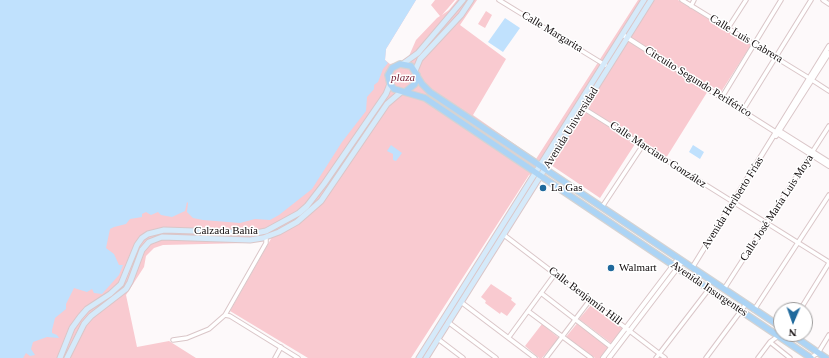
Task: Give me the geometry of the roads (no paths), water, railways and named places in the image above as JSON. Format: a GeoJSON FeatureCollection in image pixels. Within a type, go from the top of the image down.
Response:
{"type":"FeatureCollection","features":[{"type":"Feature","properties":{"kind":"main road"},"geometry":{"type":"LineString","coordinates":[[464,0],[418,53],[404,63],[392,68],[388,75],[390,84],[394,89],[403,92],[413,88],[420,59],[461,15],[471,0]]}},
{"type":"Feature","properties":{"kind":"main road","name":"Avenida Universidad"},"geometry":{"type":"LineString","coordinates":[[426,358],[448,322],[459,300],[538,175],[546,169],[626,36],[644,0]]}},
{"type":"Feature","properties":{"kind":"main road","name":"Avenida Universidad"},"geometry":{"type":"LineString","coordinates":[[420,358],[504,235],[538,175],[540,166],[576,106],[651,0]]}},
{"type":"Feature","properties":{"kind":"main road"},"geometry":{"type":"LineString","coordinates":[[404,63],[411,66],[416,73]]}},
{"type":"Feature","properties":{"kind":"main road","name":"Avenida Insurgentes"},"geometry":{"type":"LineString","coordinates":[[416,73],[422,84],[430,92],[773,323]]}},
{"type":"Feature","properties":{"kind":"main road","name":"Calzada Bahía"},"geometry":{"type":"LineString","coordinates":[[60,358],[72,328],[87,309],[110,294],[121,284],[137,245],[142,238],[148,234],[164,230],[238,233],[261,232],[299,213],[307,206],[324,184],[386,94],[390,84]]}},
{"type":"Feature","properties":{"kind":"main road","name":"Avenida Insurgentes"},"geometry":{"type":"LineString","coordinates":[[403,92],[425,98],[675,267],[773,331]]}},
{"type":"Feature","properties":{"kind":"main road","name":"Calzada Bahía"},"geometry":{"type":"LineString","coordinates":[[67,358],[84,324],[91,316],[126,289],[142,250],[149,242],[162,237],[242,240],[266,237],[297,222],[321,200],[387,104],[403,92]]}},
{"type":"Feature","properties":{"kind":"main road"},"geometry":{"type":"LineString","coordinates":[[484,138],[489,131]]}},
{"type":"Feature","properties":{"kind":"main road"},"geometry":{"type":"LineString","coordinates":[[204,231],[204,238]]}},
{"type":"Feature","properties":{"kind":"main road","name":"Avenida Insurgentes"},"geometry":{"type":"LineString","coordinates":[[789,342],[811,358]]}},
{"type":"Feature","properties":{"kind":"main road"},"geometry":{"type":"LineString","coordinates":[[803,342],[826,358]]}},
{"type":"Feature","properties":{"kind":"street","name":"Calle Margarita"},"geometry":{"type":"LineString","coordinates":[[499,0],[605,64]]}},
{"type":"Feature","properties":{"kind":"street","name":"Calle Luis Cabrera"},"geometry":{"type":"LineString","coordinates":[[682,0],[755,43],[829,91]]}},
{"type":"Feature","properties":{"kind":"street"},"geometry":{"type":"LineString","coordinates":[[691,6],[694,0]]}},
{"type":"Feature","properties":{"kind":"street"},"geometry":{"type":"LineString","coordinates":[[728,28],[746,0]]}},
{"type":"Feature","properties":{"kind":"street"},"geometry":{"type":"LineString","coordinates":[[742,110],[811,0]]}},
{"type":"Feature","properties":{"kind":"street"},"geometry":{"type":"LineString","coordinates":[[823,0],[829,4]]}},
{"type":"Feature","properties":{"kind":"street"},"geometry":{"type":"LineString","coordinates":[[722,96],[779,1]]}},
{"type":"Feature","properties":{"kind":"street","name":"Circuito Segundo Periférico"},"geometry":{"type":"LineString","coordinates":[[626,36],[722,96],[776,132],[812,153]]}},
{"type":"Feature","properties":{"kind":"street","name":"Avenida Heriberto Frías"},"geometry":{"type":"LineString","coordinates":[[692,268],[829,46]]}},
{"type":"Feature","properties":{"kind":"street","name":"Avenida Heriberto Frías"},"geometry":{"type":"LineString","coordinates":[[810,79],[829,53]]}},
{"type":"Feature","properties":{"kind":"street","name":"Calle Marciano González"},"geometry":{"type":"LineString","coordinates":[[583,108],[829,263]]}},
{"type":"Feature","properties":{"kind":"street","name":"Calle José María Luis Moya"},"geometry":{"type":"LineString","coordinates":[[724,290],[829,126]]}},
{"type":"Feature","properties":{"kind":"street"},"geometry":{"type":"LineString","coordinates":[[602,207],[643,145]]}},
{"type":"Feature","properties":{"kind":"street"},"geometry":{"type":"LineString","coordinates":[[812,153],[829,162]]}},
{"type":"Feature","properties":{"kind":"street"},"geometry":{"type":"LineString","coordinates":[[812,153],[829,166]]}},
{"type":"Feature","properties":{"kind":"street"},"geometry":{"type":"LineString","coordinates":[[754,310],[829,195]]}},
{"type":"Feature","properties":{"kind":"street","name":"Calle Benjamín Hill"},"geometry":{"type":"LineString","coordinates":[[504,235],[665,358]]}},
{"type":"Feature","properties":{"kind":"street"},"geometry":{"type":"LineString","coordinates":[[173,340],[187,338],[209,329],[224,315],[266,243],[266,237]]}},
{"type":"Feature","properties":{"kind":"street"},"geometry":{"type":"LineString","coordinates":[[609,358],[628,329],[680,260]]}},
{"type":"Feature","properties":{"kind":"street"},"geometry":{"type":"LineString","coordinates":[[805,302],[829,263]]}},
{"type":"Feature","properties":{"kind":"street"},"geometry":{"type":"LineString","coordinates":[[509,337],[555,274]]}},
{"type":"Feature","properties":{"kind":"street"},"geometry":{"type":"LineString","coordinates":[[656,358],[709,289]]}},
{"type":"Feature","properties":{"kind":"street"},"geometry":{"type":"LineString","coordinates":[[541,293],[612,347]]}},
{"type":"Feature","properties":{"kind":"street"},"geometry":{"type":"LineString","coordinates":[[459,300],[535,358]]}},
{"type":"Feature","properties":{"kind":"street"},"geometry":{"type":"LineString","coordinates":[[546,358],[574,319],[590,300]]}},
{"type":"Feature","properties":{"kind":"street"},"geometry":{"type":"LineString","coordinates":[[706,358],[746,304]]}},
{"type":"Feature","properties":{"kind":"street"},"geometry":{"type":"LineString","coordinates":[[528,311],[592,358]]}},
{"type":"Feature","properties":{"kind":"street"},"geometry":{"type":"LineString","coordinates":[[224,315],[230,316],[298,358]]}},
{"type":"Feature","properties":{"kind":"street"},"geometry":{"type":"LineString","coordinates":[[448,322],[496,358]]}},
{"type":"Feature","properties":{"kind":"street"},"geometry":{"type":"LineString","coordinates":[[603,358],[628,329]]}},
{"type":"Feature","properties":{"kind":"street"},"geometry":{"type":"LineString","coordinates":[[811,358],[818,352],[829,334]]}},
{"type":"Feature","properties":{"kind":"street"},"geometry":{"type":"LineString","coordinates":[[438,339],[463,358]]}},
{"type":"Feature","properties":{"kind":"street"},"geometry":{"type":"LineString","coordinates":[[758,358],[773,340]]}},
{"type":"Feature","properties":{"kind":"street"},"geometry":{"type":"LineString","coordinates":[[770,342],[790,358]]}},
{"type":"Feature","properties":{"kind":"street"},"geometry":{"type":"LineString","coordinates":[[275,358],[281,348]]}},
{"type":"Feature","properties":{"kind":"water"},"geometry":{"type":"Polygon","coordinates":[[[0,0],[416,0],[386,49],[385,60],[388,63],[383,69],[378,82],[374,85],[374,89],[367,97],[366,111],[342,142],[312,189],[279,215],[270,220],[255,219],[240,223],[193,218],[187,212],[187,202],[185,211],[172,217],[161,215],[158,212],[151,215],[146,212],[142,214],[142,217],[130,219],[126,224],[110,229],[106,248],[114,254],[119,265],[123,265],[119,275],[102,294],[94,293],[92,289],[87,292],[74,288],[66,304],[66,309],[55,318],[52,333],[57,335],[59,338],[47,337],[33,342],[31,349],[35,355],[30,356],[26,353],[23,358],[0,358],[0,0]]]}},
{"type":"Feature","properties":{"kind":"water"},"geometry":{"type":"Polygon","coordinates":[[[505,18],[520,28],[503,52],[488,42],[505,18]]]}},
{"type":"Feature","properties":{"kind":"water"},"geometry":{"type":"Polygon","coordinates":[[[391,145],[402,153],[396,161],[393,160],[393,154],[387,151],[391,145]]]}},
{"type":"Feature","properties":{"kind":"water"},"geometry":{"type":"Polygon","coordinates":[[[693,145],[704,152],[700,159],[689,152],[693,145]]]}},
{"type":"Feature","properties":{"kind":"place","name":"La Gas"},"geometry":{"type":"Point","coordinates":[543,188]}},
{"type":"Feature","properties":{"kind":"place","name":"Walmart"},"geometry":{"type":"Point","coordinates":[611,268]}},
{"type":"Feature","properties":{"kind":"park label","name":"plaza"},"geometry":{"type":"Point","coordinates":[403,78]}}]}
